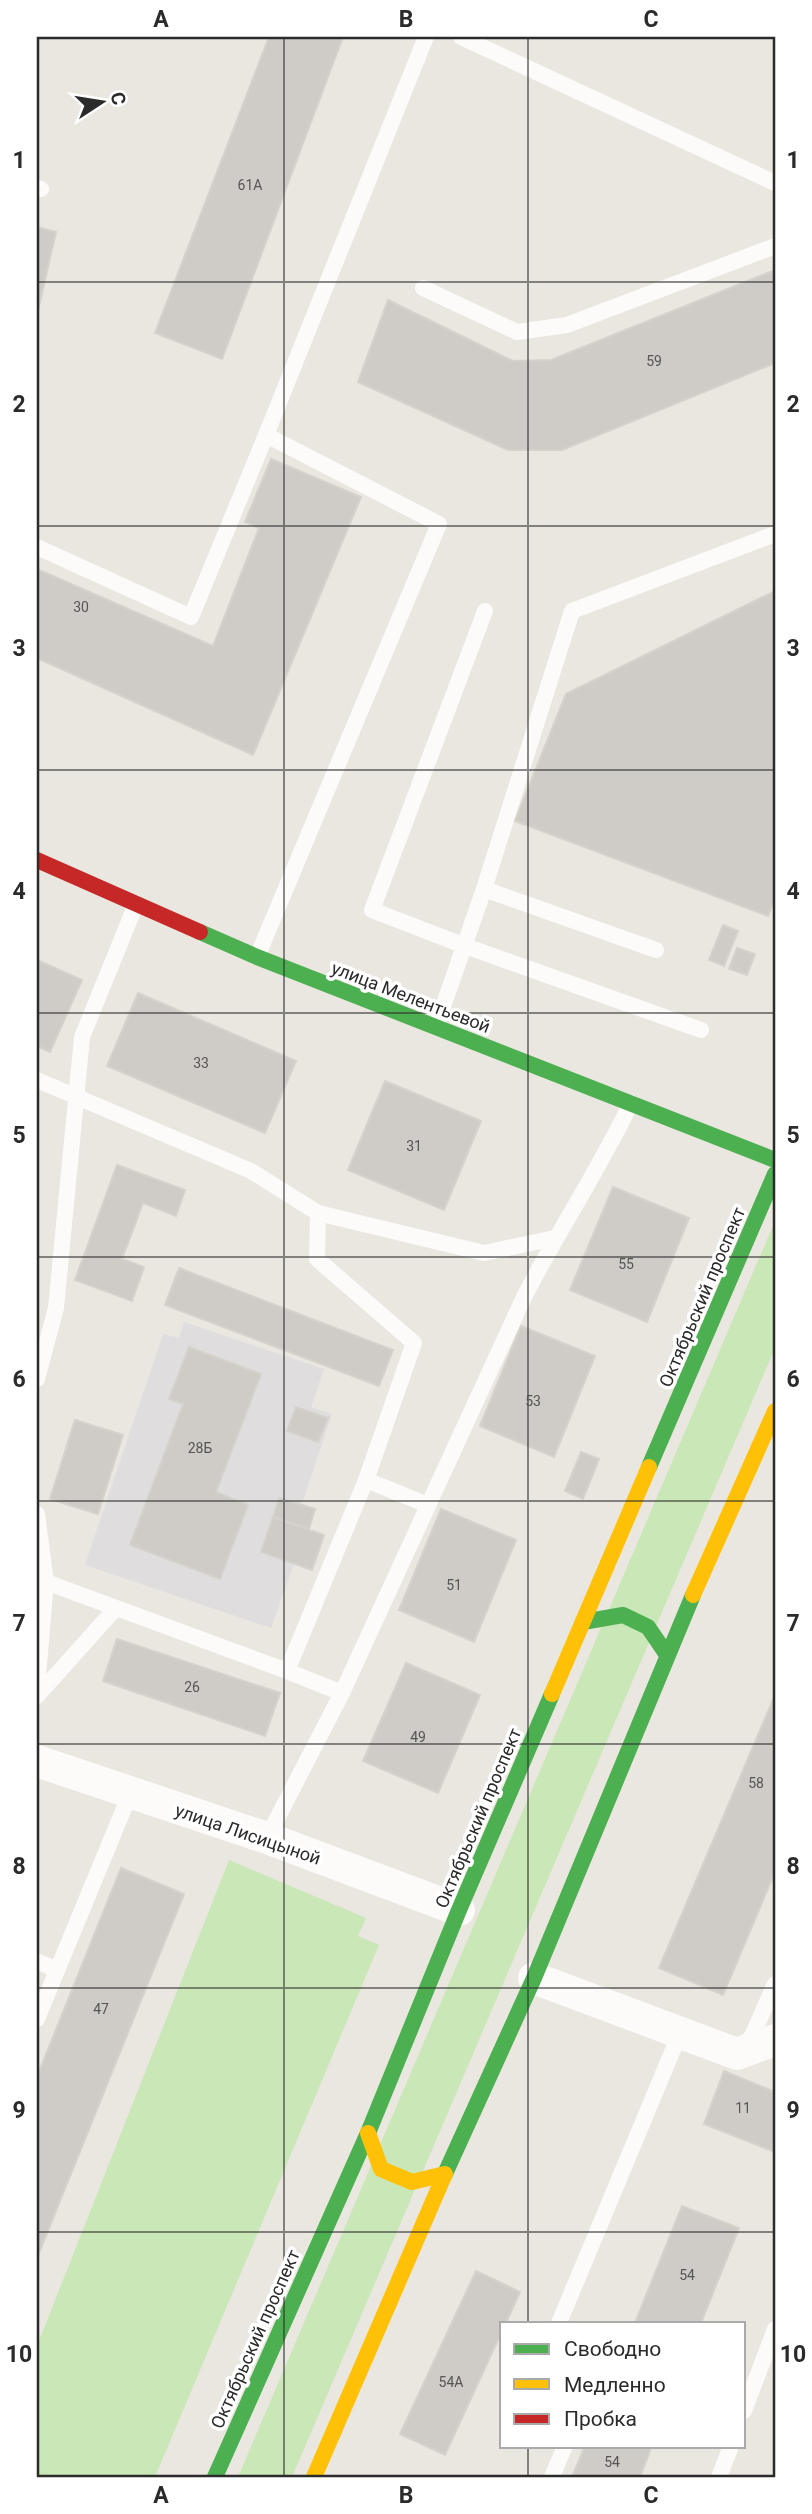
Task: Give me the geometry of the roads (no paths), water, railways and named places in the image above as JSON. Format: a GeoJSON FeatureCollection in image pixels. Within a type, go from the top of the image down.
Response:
{"type":"FeatureCollection","features":[{"type":"Feature","properties":{"kind":"main road","name":"улица Мелентьевой"},"geometry":{"type":"LineString","coordinates":[[37,860],[257,957],[775,1160]]}},
{"type":"Feature","properties":{"kind":"main road","name":"Октябрьский проспект"},"geometry":{"type":"LineString","coordinates":[[215,2477],[368,2133],[459,1910],[775,1174]]}},
{"type":"Feature","properties":{"kind":"main road"},"geometry":{"type":"LineString","coordinates":[[314,2477],[534,1978],[667,1655],[775,1411]]}},
{"type":"Feature","properties":{"kind":"main road"},"geometry":{"type":"LineString","coordinates":[[583,1622],[623,1615],[648,1627],[667,1655]]}},
{"type":"Feature","properties":{"kind":"main road"},"geometry":{"type":"LineString","coordinates":[[368,2133],[382,2169],[412,2182],[445,2175]]}},
{"type":"Feature","properties":{"kind":"street","name":"улица Лисицыной"},"geometry":{"type":"LineString","coordinates":[[37,1761],[267,1838],[459,1910]]}},
{"type":"Feature","properties":{"kind":"street"},"geometry":{"type":"LineString","coordinates":[[534,1978],[737,2054],[775,2040]]}},
{"type":"Feature","properties":{"kind":"lane"},"geometry":{"type":"LineString","coordinates":[[37,547],[191,617],[426,37]]}},
{"type":"Feature","properties":{"kind":"lane"},"geometry":{"type":"LineString","coordinates":[[461,37],[775,183]]}},
{"type":"Feature","properties":{"kind":"lane"},"geometry":{"type":"LineString","coordinates":[[422,288],[517,332],[567,325],[775,246]]}},
{"type":"Feature","properties":{"kind":"lane"},"geometry":{"type":"LineString","coordinates":[[257,957],[439,524],[266,435]]}},
{"type":"Feature","properties":{"kind":"lane"},"geometry":{"type":"LineString","coordinates":[[436,1027],[466,946],[572,611],[775,534]]}},
{"type":"Feature","properties":{"kind":"lane"},"geometry":{"type":"LineString","coordinates":[[485,611],[372,910],[701,1030]]}},
{"type":"Feature","properties":{"kind":"lane"},"geometry":{"type":"LineString","coordinates":[[484,889],[656,950]]}},
{"type":"Feature","properties":{"kind":"lane"},"geometry":{"type":"LineString","coordinates":[[37,1379],[57,1308],[82,1037],[136,904]]}},
{"type":"Feature","properties":{"kind":"lane"},"geometry":{"type":"LineString","coordinates":[[37,1080],[251,1171],[318,1213],[484,1253],[555,1238]]}},
{"type":"Feature","properties":{"kind":"lane"},"geometry":{"type":"LineString","coordinates":[[267,1838],[342,1693],[524,1297],[555,1238],[611,1146],[631,1103]]}},
{"type":"Feature","properties":{"kind":"lane"},"geometry":{"type":"LineString","coordinates":[[287,1671],[366,1480],[414,1343],[317,1259],[318,1213]]}},
{"type":"Feature","properties":{"kind":"lane"},"geometry":{"type":"LineString","coordinates":[[366,1480],[428,1505]]}},
{"type":"Feature","properties":{"kind":"lane"},"geometry":{"type":"LineString","coordinates":[[37,1514],[46,1582],[37,1688]]}},
{"type":"Feature","properties":{"kind":"lane"},"geometry":{"type":"LineString","coordinates":[[46,1582],[342,1693]]}},
{"type":"Feature","properties":{"kind":"lane"},"geometry":{"type":"LineString","coordinates":[[37,1696],[116,1608]]}},
{"type":"Feature","properties":{"kind":"lane"},"geometry":{"type":"LineString","coordinates":[[37,2019],[130,1794]]}},
{"type":"Feature","properties":{"kind":"lane"},"geometry":{"type":"LineString","coordinates":[[37,1961],[57,1969]]}},
{"type":"Feature","properties":{"kind":"lane"},"geometry":{"type":"LineString","coordinates":[[737,2054],[752,2036],[775,1983]]}},
{"type":"Feature","properties":{"kind":"lane"},"geometry":{"type":"LineString","coordinates":[[559,2322],[680,2033]]}},
{"type":"Feature","properties":{"kind":"lane"},"geometry":{"type":"LineString","coordinates":[[746,2407],[775,2329]]}},
{"type":"Feature","properties":{"kind":"lane"},"geometry":{"type":"LineString","coordinates":[[552,2477],[564,2448]]}},
{"type":"Feature","properties":{"kind":"lane"},"geometry":{"type":"LineString","coordinates":[[719,2477],[730,2448]]}}]}
